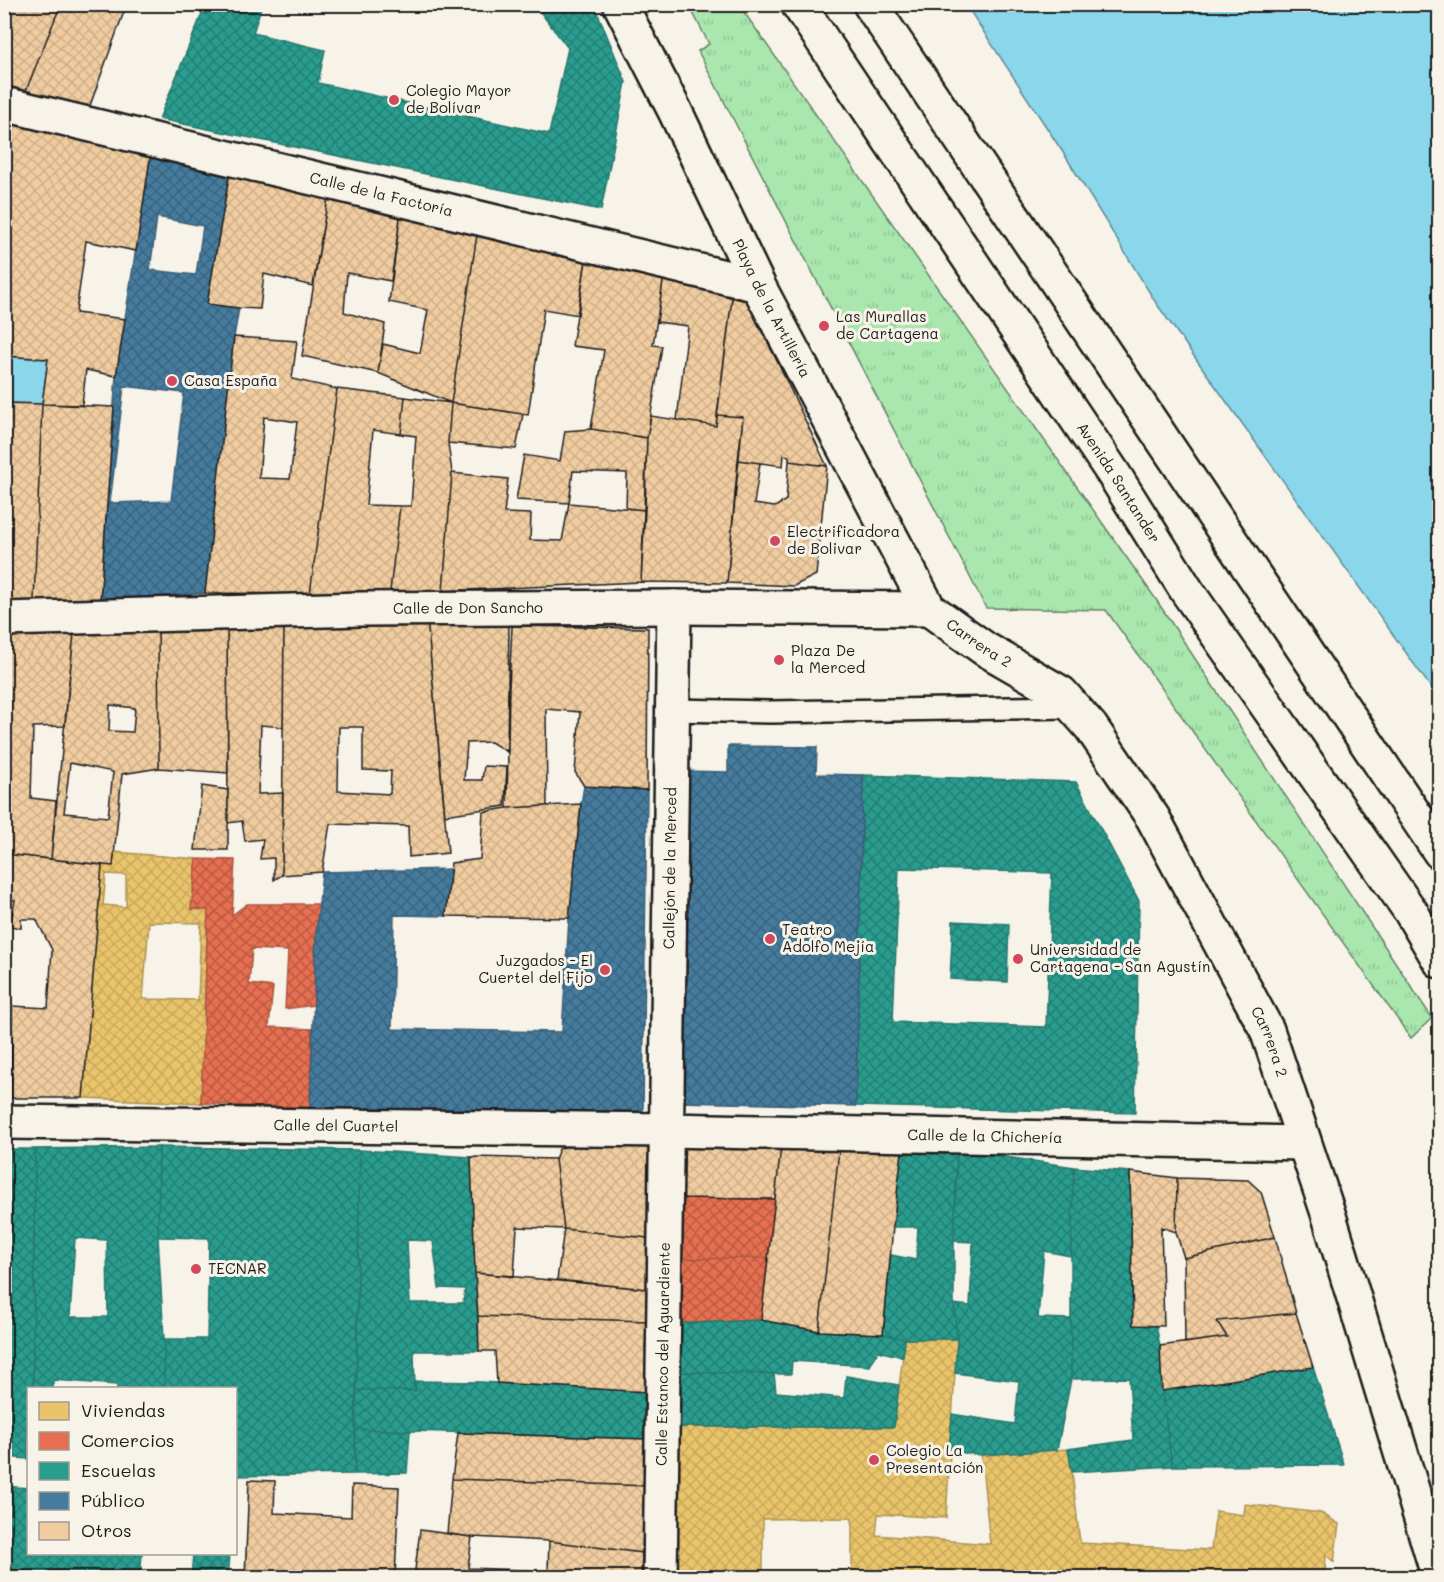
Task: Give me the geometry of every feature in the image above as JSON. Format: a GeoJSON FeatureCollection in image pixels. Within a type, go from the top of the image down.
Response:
{"type":"FeatureCollection","features":[{"type":"Feature","properties":{"kind":"street","name":"Playa de la Artillería"},"geometry":{"type":"LineString","coordinates":[[620,4],[675,111],[758,285],[929,609]]}},
{"type":"Feature","properties":{"kind":"street","name":"Avenida Santander"},"geometry":{"type":"LineString","coordinates":[[798,4],[1113,473],[1187,591],[1411,912],[1440,961]]}},
{"type":"Feature","properties":{"kind":"street"},"geometry":{"type":"LineString","coordinates":[[870,4],[1440,852]]}},
{"type":"Feature","properties":{"kind":"street","name":"Calle de la Factoría"},"geometry":{"type":"LineString","coordinates":[[4,104],[758,285]]}},
{"type":"Feature","properties":{"kind":"street","name":"Callejón de la Merced"},"geometry":{"type":"LineString","coordinates":[[666,1130],[674,608]]}},
{"type":"Feature","properties":{"kind":"street","name":"Calle de Don Sancho"},"geometry":{"type":"LineString","coordinates":[[4,619],[361,609],[929,609]]}},
{"type":"Feature","properties":{"kind":"street","name":"Carrera 2"},"geometry":{"type":"LineString","coordinates":[[929,609],[985,650],[1061,693],[1091,727],[1154,818],[1267,1030],[1329,1216],[1439,1578]]}},
{"type":"Feature","properties":{"kind":"street","name":"Calle del Cuartel"},"geometry":{"type":"LineString","coordinates":[[4,1122],[666,1130]]}},
{"type":"Feature","properties":{"kind":"street","name":"Calle de la Chichería"},"geometry":{"type":"LineString","coordinates":[[666,1130],[1304,1143]]}},
{"type":"Feature","properties":{"kind":"street","name":"Calle Estanco del Aguardiente"},"geometry":{"type":"LineString","coordinates":[[660,1578],[666,1130]]}},
{"type":"Feature","properties":{"kind":"lane"},"geometry":{"type":"LineString","coordinates":[[672,710],[771,712],[1073,707]]}},
{"type":"Feature","properties":{"kind":"green space"},"geometry":{"type":"Polygon","coordinates":[[[689,5],[739,5],[1155,598],[1432,1018],[1411,1038],[1106,610],[986,608],[698,51],[709,44],[689,5]]]}},
{"type":"Feature","properties":{"kind":"water"},"geometry":{"type":"Polygon","coordinates":[[[966,5],[1439,5],[1439,699],[1156,303],[1066,157],[966,5]]]}},
{"type":"Feature","properties":{"kind":"water"},"geometry":{"type":"Polygon","coordinates":[[[4,356],[48,359],[42,404],[5,403],[4,356]]]}},
{"type":"Feature","properties":{"kind":"building: Viviendas"},"geometry":{"type":"Polygon","coordinates":[[[114,852],[197,859],[191,909],[208,910],[201,1103],[83,1098],[102,865],[113,866],[114,852]],[[106,874],[103,905],[126,907],[126,875],[106,874]],[[149,922],[143,999],[198,1000],[201,923],[149,922]]]}},
{"type":"Feature","properties":{"kind":"building: Viviendas","name":"Colegio La Presentación"},"geometry":{"type":"Polygon","coordinates":[[[905,1339],[957,1339],[946,1518],[878,1514],[876,1535],[990,1544],[981,1455],[1068,1449],[1080,1543],[1211,1550],[1216,1511],[1244,1515],[1245,1504],[1321,1513],[1339,1524],[1334,1562],[1326,1555],[1325,1578],[852,1578],[852,1518],[763,1519],[763,1578],[677,1578],[677,1427],[894,1427],[905,1339]]]}},
{"type":"Feature","properties":{"kind":"building: Comercios"},"geometry":{"type":"Polygon","coordinates":[[[197,859],[235,860],[232,915],[247,904],[319,904],[314,1005],[285,1009],[288,951],[252,949],[249,984],[273,987],[269,1027],[312,1029],[310,1110],[201,1103],[208,910],[191,909],[197,859]]]}},
{"type":"Feature","properties":{"kind":"building: Comercios"},"geometry":{"type":"Polygon","coordinates":[[[671,1198],[775,1199],[768,1258],[672,1259],[671,1198]]]}},
{"type":"Feature","properties":{"kind":"building: Comercios"},"geometry":{"type":"Polygon","coordinates":[[[768,1258],[761,1320],[671,1324],[672,1259],[768,1258]]]}},
{"type":"Feature","properties":{"kind":"building: Escuelas","name":"Colegio Mayor de Bolívar"},"geometry":{"type":"Polygon","coordinates":[[[206,4],[262,4],[253,33],[325,50],[318,83],[549,134],[568,48],[534,4],[594,4],[626,82],[601,210],[159,119],[206,4]]]}},
{"type":"Feature","properties":{"kind":"building: Escuelas","name":"Universidad de Cartagena - San Agustín"},"geometry":{"type":"Polygon","coordinates":[[[863,775],[1076,782],[1139,901],[1135,1113],[856,1106],[863,775]],[[899,868],[893,1022],[1046,1027],[1052,873],[899,868]]]}},
{"type":"Feature","properties":{"kind":"building: Escuelas"},"geometry":{"type":"Polygon","coordinates":[[[953,921],[1009,924],[1007,982],[950,979],[953,921]]]}},
{"type":"Feature","properties":{"kind":"building: Escuelas"},"geometry":{"type":"Polygon","coordinates":[[[903,1143],[957,1150],[954,1304],[957,1339],[905,1339],[883,1334],[891,1255],[916,1260],[918,1227],[893,1227],[903,1143]]]}},
{"type":"Feature","properties":{"kind":"building: Escuelas"},"geometry":{"type":"Polygon","coordinates":[[[159,1147],[158,1237],[164,1339],[164,1387],[117,1387],[117,1385],[53,1380],[53,1387],[33,1387],[35,1149],[159,1147]],[[75,1238],[70,1317],[108,1317],[107,1240],[75,1238]]]}},
{"type":"Feature","properties":{"kind":"building: Escuelas"},"geometry":{"type":"Polygon","coordinates":[[[159,1147],[360,1150],[355,1474],[237,1476],[237,1387],[164,1387],[164,1339],[207,1339],[209,1238],[158,1237],[159,1147]]]}},
{"type":"Feature","properties":{"kind":"building: Escuelas"},"geometry":{"type":"Polygon","coordinates":[[[4,1149],[35,1149],[33,1387],[27,1387],[27,1459],[4,1457],[4,1149]]]}},
{"type":"Feature","properties":{"kind":"building: Escuelas"},"geometry":{"type":"Polygon","coordinates":[[[360,1150],[471,1157],[479,1351],[414,1351],[415,1391],[356,1390],[360,1150]],[[407,1240],[410,1303],[463,1303],[465,1289],[439,1288],[433,1241],[407,1240]]]}},
{"type":"Feature","properties":{"kind":"building: Escuelas"},"geometry":{"type":"Polygon","coordinates":[[[957,1150],[1074,1167],[1071,1256],[1044,1251],[1038,1318],[1071,1319],[1071,1379],[1057,1450],[981,1455],[949,1451],[952,1414],[1015,1424],[1019,1381],[955,1373],[957,1339],[954,1304],[970,1306],[973,1242],[954,1241],[957,1150]]]}},
{"type":"Feature","properties":{"kind":"building: Escuelas"},"geometry":{"type":"Polygon","coordinates":[[[1074,1167],[1130,1172],[1133,1325],[1156,1325],[1172,1466],[1072,1472],[1068,1449],[1133,1440],[1129,1378],[1071,1379],[1074,1167]]]}},
{"type":"Feature","properties":{"kind":"building: Escuelas"},"geometry":{"type":"Polygon","coordinates":[[[761,1320],[819,1331],[883,1334],[905,1339],[903,1357],[878,1351],[870,1366],[792,1361],[791,1374],[675,1372],[671,1324],[761,1320]]]}},
{"type":"Feature","properties":{"kind":"building: Escuelas"},"geometry":{"type":"Polygon","coordinates":[[[1313,1367],[1344,1465],[1172,1466],[1162,1391],[1313,1367]]]}},
{"type":"Feature","properties":{"kind":"building: Escuelas"},"geometry":{"type":"Polygon","coordinates":[[[675,1372],[774,1374],[776,1392],[844,1398],[846,1376],[899,1385],[894,1427],[677,1427],[675,1372]]]}},
{"type":"Feature","properties":{"kind":"building: Escuelas"},"geometry":{"type":"Polygon","coordinates":[[[414,1381],[481,1382],[648,1392],[645,1439],[355,1429],[356,1390],[415,1391],[414,1381]]]}},
{"type":"Feature","properties":{"kind":"building: Escuelas"},"geometry":{"type":"Polygon","coordinates":[[[355,1429],[410,1431],[407,1473],[355,1474],[355,1429]]]}},
{"type":"Feature","properties":{"kind":"building: Escuelas"},"geometry":{"type":"Polygon","coordinates":[[[4,1486],[27,1488],[27,1555],[142,1555],[140,1578],[4,1576],[4,1486]]]}},
{"type":"Feature","properties":{"kind":"building: Escuelas"},"geometry":{"type":"Polygon","coordinates":[[[193,1555],[230,1555],[228,1578],[191,1578],[193,1555]]]}},
{"type":"Feature","properties":{"kind":"building: Público","name":"Casa España"},"geometry":{"type":"Polygon","coordinates":[[[151,152],[230,172],[207,304],[239,308],[205,593],[100,601],[116,376],[151,152]],[[157,217],[150,270],[196,275],[203,226],[157,217]],[[124,386],[110,503],[171,501],[184,393],[124,386]]]}},
{"type":"Feature","properties":{"kind":"building: Público","name":"Teatro Adolfo Mejía"},"geometry":{"type":"Polygon","coordinates":[[[728,746],[817,747],[816,774],[863,775],[856,1106],[676,1102],[683,771],[728,772],[728,746]]]}},
{"type":"Feature","properties":{"kind":"building: Público","name":"Juzgados - El Cuertel del Fijo"},"geometry":{"type":"Polygon","coordinates":[[[584,786],[647,790],[643,1111],[310,1110],[316,935],[322,872],[451,869],[446,916],[394,915],[392,1029],[562,1032],[569,918],[584,786]]]}},
{"type":"Feature","properties":{"kind":"building: Otros"},"geometry":{"type":"Polygon","coordinates":[[[4,4],[61,4],[25,93],[4,89],[4,4]]]}},
{"type":"Feature","properties":{"kind":"building: Otros"},"geometry":{"type":"Polygon","coordinates":[[[61,4],[112,4],[125,9],[88,111],[25,93],[61,4]]]}},
{"type":"Feature","properties":{"kind":"building: Otros"},"geometry":{"type":"Polygon","coordinates":[[[4,120],[151,152],[136,251],[86,241],[76,313],[125,319],[116,376],[86,370],[82,405],[42,404],[48,359],[4,356],[4,120]]]}},
{"type":"Feature","properties":{"kind":"building: Otros"},"geometry":{"type":"Polygon","coordinates":[[[230,172],[328,198],[313,286],[264,274],[260,309],[207,304],[230,172]]]}},
{"type":"Feature","properties":{"kind":"building: Otros"},"geometry":{"type":"Polygon","coordinates":[[[328,198],[401,211],[391,281],[347,273],[344,312],[385,324],[378,373],[302,356],[328,198]]]}},
{"type":"Feature","properties":{"kind":"building: Otros"},"geometry":{"type":"Polygon","coordinates":[[[401,211],[478,228],[451,403],[378,373],[383,344],[420,353],[428,310],[389,302],[401,211]]]}},
{"type":"Feature","properties":{"kind":"building: Otros"},"geometry":{"type":"Polygon","coordinates":[[[478,228],[554,240],[552,255],[586,260],[578,315],[544,309],[528,415],[451,403],[478,228]]]}},
{"type":"Feature","properties":{"kind":"building: Otros"},"geometry":{"type":"Polygon","coordinates":[[[586,260],[664,275],[653,345],[662,346],[647,438],[591,429],[604,350],[572,346],[586,260]]]}},
{"type":"Feature","properties":{"kind":"building: Otros"},"geometry":{"type":"Polygon","coordinates":[[[664,275],[733,290],[716,426],[677,420],[688,326],[657,322],[664,275]]]}},
{"type":"Feature","properties":{"kind":"building: Otros"},"geometry":{"type":"Polygon","coordinates":[[[733,290],[744,292],[827,466],[789,461],[789,456],[784,455],[783,466],[738,460],[743,417],[717,415],[733,290]]]}},
{"type":"Feature","properties":{"kind":"building: Otros"},"geometry":{"type":"Polygon","coordinates":[[[234,337],[297,341],[292,379],[337,389],[310,594],[205,593],[234,337]],[[264,417],[259,478],[290,479],[297,422],[264,417]]]}},
{"type":"Feature","properties":{"kind":"building: Otros"},"geometry":{"type":"Polygon","coordinates":[[[337,389],[405,397],[401,434],[373,430],[366,505],[400,506],[390,591],[310,594],[337,389]]]}},
{"type":"Feature","properties":{"kind":"building: Otros"},"geometry":{"type":"Polygon","coordinates":[[[405,397],[451,403],[448,443],[452,473],[443,591],[390,591],[400,506],[411,506],[416,436],[401,434],[405,397]]]}},
{"type":"Feature","properties":{"kind":"building: Otros"},"geometry":{"type":"Polygon","coordinates":[[[4,403],[42,404],[34,601],[4,601],[4,403]]]}},
{"type":"Feature","properties":{"kind":"building: Otros"},"geometry":{"type":"Polygon","coordinates":[[[451,403],[523,414],[516,449],[448,443],[451,403]]]}},
{"type":"Feature","properties":{"kind":"building: Otros"},"geometry":{"type":"Polygon","coordinates":[[[42,404],[114,407],[100,601],[34,601],[42,404]]]}},
{"type":"Feature","properties":{"kind":"building: Otros"},"geometry":{"type":"Polygon","coordinates":[[[717,415],[743,417],[727,583],[641,582],[647,438],[651,416],[716,426],[717,415]]]}},
{"type":"Feature","properties":{"kind":"building: Otros"},"geometry":{"type":"Polygon","coordinates":[[[591,429],[647,438],[645,510],[626,508],[627,473],[573,471],[569,503],[516,500],[524,455],[560,461],[565,431],[591,429]]]}},
{"type":"Feature","properties":{"kind":"building: Otros","name":"Electrificadora de Bolivar"},"geometry":{"type":"Polygon","coordinates":[[[738,460],[760,463],[754,504],[775,507],[786,500],[789,461],[827,466],[816,575],[794,586],[727,583],[738,460]]]}},
{"type":"Feature","properties":{"kind":"building: Otros"},"geometry":{"type":"Polygon","coordinates":[[[452,473],[508,479],[504,513],[531,514],[530,540],[562,541],[569,503],[645,510],[641,582],[443,591],[452,473]]]}},
{"type":"Feature","properties":{"kind":"building: Otros"},"geometry":{"type":"Polygon","coordinates":[[[227,616],[284,619],[283,727],[261,725],[258,794],[283,793],[282,875],[274,880],[274,858],[260,859],[263,839],[245,841],[242,821],[228,823],[227,616]]]}},
{"type":"Feature","properties":{"kind":"building: Otros"},"geometry":{"type":"Polygon","coordinates":[[[227,616],[228,773],[159,768],[158,621],[227,616]]]}},
{"type":"Feature","properties":{"kind":"building: Otros"},"geometry":{"type":"Polygon","coordinates":[[[427,618],[448,853],[409,857],[408,826],[330,824],[322,872],[282,875],[284,619],[427,618]],[[339,727],[338,791],[390,794],[391,771],[363,770],[363,727],[339,727]]]}},
{"type":"Feature","properties":{"kind":"building: Otros"},"geometry":{"type":"Polygon","coordinates":[[[427,618],[509,625],[507,752],[491,742],[467,743],[464,780],[482,780],[484,766],[507,767],[505,806],[445,815],[427,618]]]}},
{"type":"Feature","properties":{"kind":"building: Otros"},"geometry":{"type":"Polygon","coordinates":[[[158,621],[159,768],[122,774],[113,866],[51,859],[75,623],[158,621]],[[110,705],[109,731],[133,732],[135,708],[110,705]],[[70,763],[64,813],[108,817],[113,772],[70,763]]]}},
{"type":"Feature","properties":{"kind":"building: Otros"},"geometry":{"type":"Polygon","coordinates":[[[75,623],[65,726],[33,727],[31,798],[56,801],[51,859],[4,854],[4,628],[75,623]]]}},
{"type":"Feature","properties":{"kind":"building: Otros"},"geometry":{"type":"Polygon","coordinates":[[[512,626],[648,628],[647,790],[584,786],[575,772],[580,712],[546,709],[547,806],[507,808],[512,626]]]}},
{"type":"Feature","properties":{"kind":"building: Otros"},"geometry":{"type":"Polygon","coordinates":[[[202,786],[228,790],[228,850],[195,850],[202,786]]]}},
{"type":"Feature","properties":{"kind":"building: Otros"},"geometry":{"type":"Polygon","coordinates":[[[581,804],[569,918],[446,916],[451,863],[480,859],[483,812],[507,808],[581,804]]]}},
{"type":"Feature","properties":{"kind":"building: Otros"},"geometry":{"type":"Polygon","coordinates":[[[4,854],[102,865],[83,1098],[11,1098],[12,1006],[48,1008],[52,950],[36,919],[21,919],[21,928],[10,926],[15,900],[4,900],[4,854]]]}},
{"type":"Feature","properties":{"kind":"building: Otros"},"geometry":{"type":"Polygon","coordinates":[[[4,1006],[12,1006],[11,1098],[4,1098],[4,1006]]]}},
{"type":"Feature","properties":{"kind":"building: Otros"},"geometry":{"type":"Polygon","coordinates":[[[673,1137],[782,1138],[775,1199],[671,1198],[673,1137]]]}},
{"type":"Feature","properties":{"kind":"building: Otros"},"geometry":{"type":"Polygon","coordinates":[[[782,1138],[840,1141],[819,1331],[761,1320],[782,1138]]]}},
{"type":"Feature","properties":{"kind":"building: Otros"},"geometry":{"type":"Polygon","coordinates":[[[638,1140],[652,1150],[648,1238],[564,1229],[555,1159],[559,1149],[582,1141],[638,1140]]]}},
{"type":"Feature","properties":{"kind":"building: Otros"},"geometry":{"type":"Polygon","coordinates":[[[840,1141],[903,1143],[883,1334],[819,1331],[840,1141]]]}},
{"type":"Feature","properties":{"kind":"building: Otros"},"geometry":{"type":"Polygon","coordinates":[[[471,1157],[555,1159],[564,1229],[517,1227],[514,1276],[475,1273],[471,1157]]]}},
{"type":"Feature","properties":{"kind":"building: Otros"},"geometry":{"type":"Polygon","coordinates":[[[1130,1172],[1177,1178],[1176,1232],[1161,1227],[1164,1326],[1133,1325],[1130,1172]]]}},
{"type":"Feature","properties":{"kind":"building: Otros"},"geometry":{"type":"Polygon","coordinates":[[[1177,1178],[1248,1180],[1261,1192],[1275,1237],[1184,1258],[1176,1232],[1177,1178]]]}},
{"type":"Feature","properties":{"kind":"building: Otros"},"geometry":{"type":"Polygon","coordinates":[[[564,1229],[648,1238],[647,1289],[557,1280],[564,1229]]]}},
{"type":"Feature","properties":{"kind":"building: Otros"},"geometry":{"type":"Polygon","coordinates":[[[1275,1237],[1296,1313],[1217,1321],[1227,1337],[1185,1343],[1184,1258],[1275,1237]]]}},
{"type":"Feature","properties":{"kind":"building: Otros"},"geometry":{"type":"Polygon","coordinates":[[[475,1273],[647,1289],[647,1321],[478,1316],[475,1273]]]}},
{"type":"Feature","properties":{"kind":"building: Otros"},"geometry":{"type":"Polygon","coordinates":[[[1296,1313],[1313,1367],[1162,1391],[1160,1346],[1227,1337],[1217,1321],[1296,1313]]]}},
{"type":"Feature","properties":{"kind":"building: Otros"},"geometry":{"type":"Polygon","coordinates":[[[478,1316],[647,1321],[648,1392],[497,1383],[495,1351],[479,1351],[478,1316]]]}},
{"type":"Feature","properties":{"kind":"building: Otros"},"geometry":{"type":"Polygon","coordinates":[[[458,1433],[645,1439],[647,1486],[452,1479],[458,1433]]]}},
{"type":"Feature","properties":{"kind":"building: Otros"},"geometry":{"type":"Polygon","coordinates":[[[452,1479],[647,1486],[642,1553],[549,1541],[447,1534],[452,1479]]]}},
{"type":"Feature","properties":{"kind":"building: Otros"},"geometry":{"type":"Polygon","coordinates":[[[249,1480],[275,1481],[274,1513],[351,1517],[352,1485],[399,1487],[395,1578],[245,1578],[249,1480]]]}},
{"type":"Feature","properties":{"kind":"building: Otros"},"geometry":{"type":"Polygon","coordinates":[[[420,1530],[472,1537],[468,1568],[548,1571],[549,1541],[642,1553],[641,1578],[414,1578],[420,1530]]]}},
{"type":"Feature","properties":{"kind":"place","name":"Colegio Mayor de Bolívar"},"geometry":{"type":"Point","coordinates":[394,100]}},
{"type":"Feature","properties":{"kind":"place","name":"Las Murallas de Cartagena"},"geometry":{"type":"Point","coordinates":[824,326]}},
{"type":"Feature","properties":{"kind":"place","name":"Casa España"},"geometry":{"type":"Point","coordinates":[172,381]}},
{"type":"Feature","properties":{"kind":"place","name":"Electrificadora de Bolivar"},"geometry":{"type":"Point","coordinates":[775,541]}},
{"type":"Feature","properties":{"kind":"place","name":"Plaza De la Merced"},"geometry":{"type":"Point","coordinates":[779,660]}},
{"type":"Feature","properties":{"kind":"place","name":"Teatro Adolfo Mejía"},"geometry":{"type":"Point","coordinates":[770,939]}},
{"type":"Feature","properties":{"kind":"place","name":"Universidad de Cartagena - San Agustín"},"geometry":{"type":"Point","coordinates":[1018,959]}},
{"type":"Feature","properties":{"kind":"place","name":"Juzgados - El Cuertel del Fijo"},"geometry":{"type":"Point","coordinates":[605,970]}},
{"type":"Feature","properties":{"kind":"place","name":"TECNAR"},"geometry":{"type":"Point","coordinates":[196,1269]}},
{"type":"Feature","properties":{"kind":"place","name":"Colegio La Presentación"},"geometry":{"type":"Point","coordinates":[874,1460]}}]}
